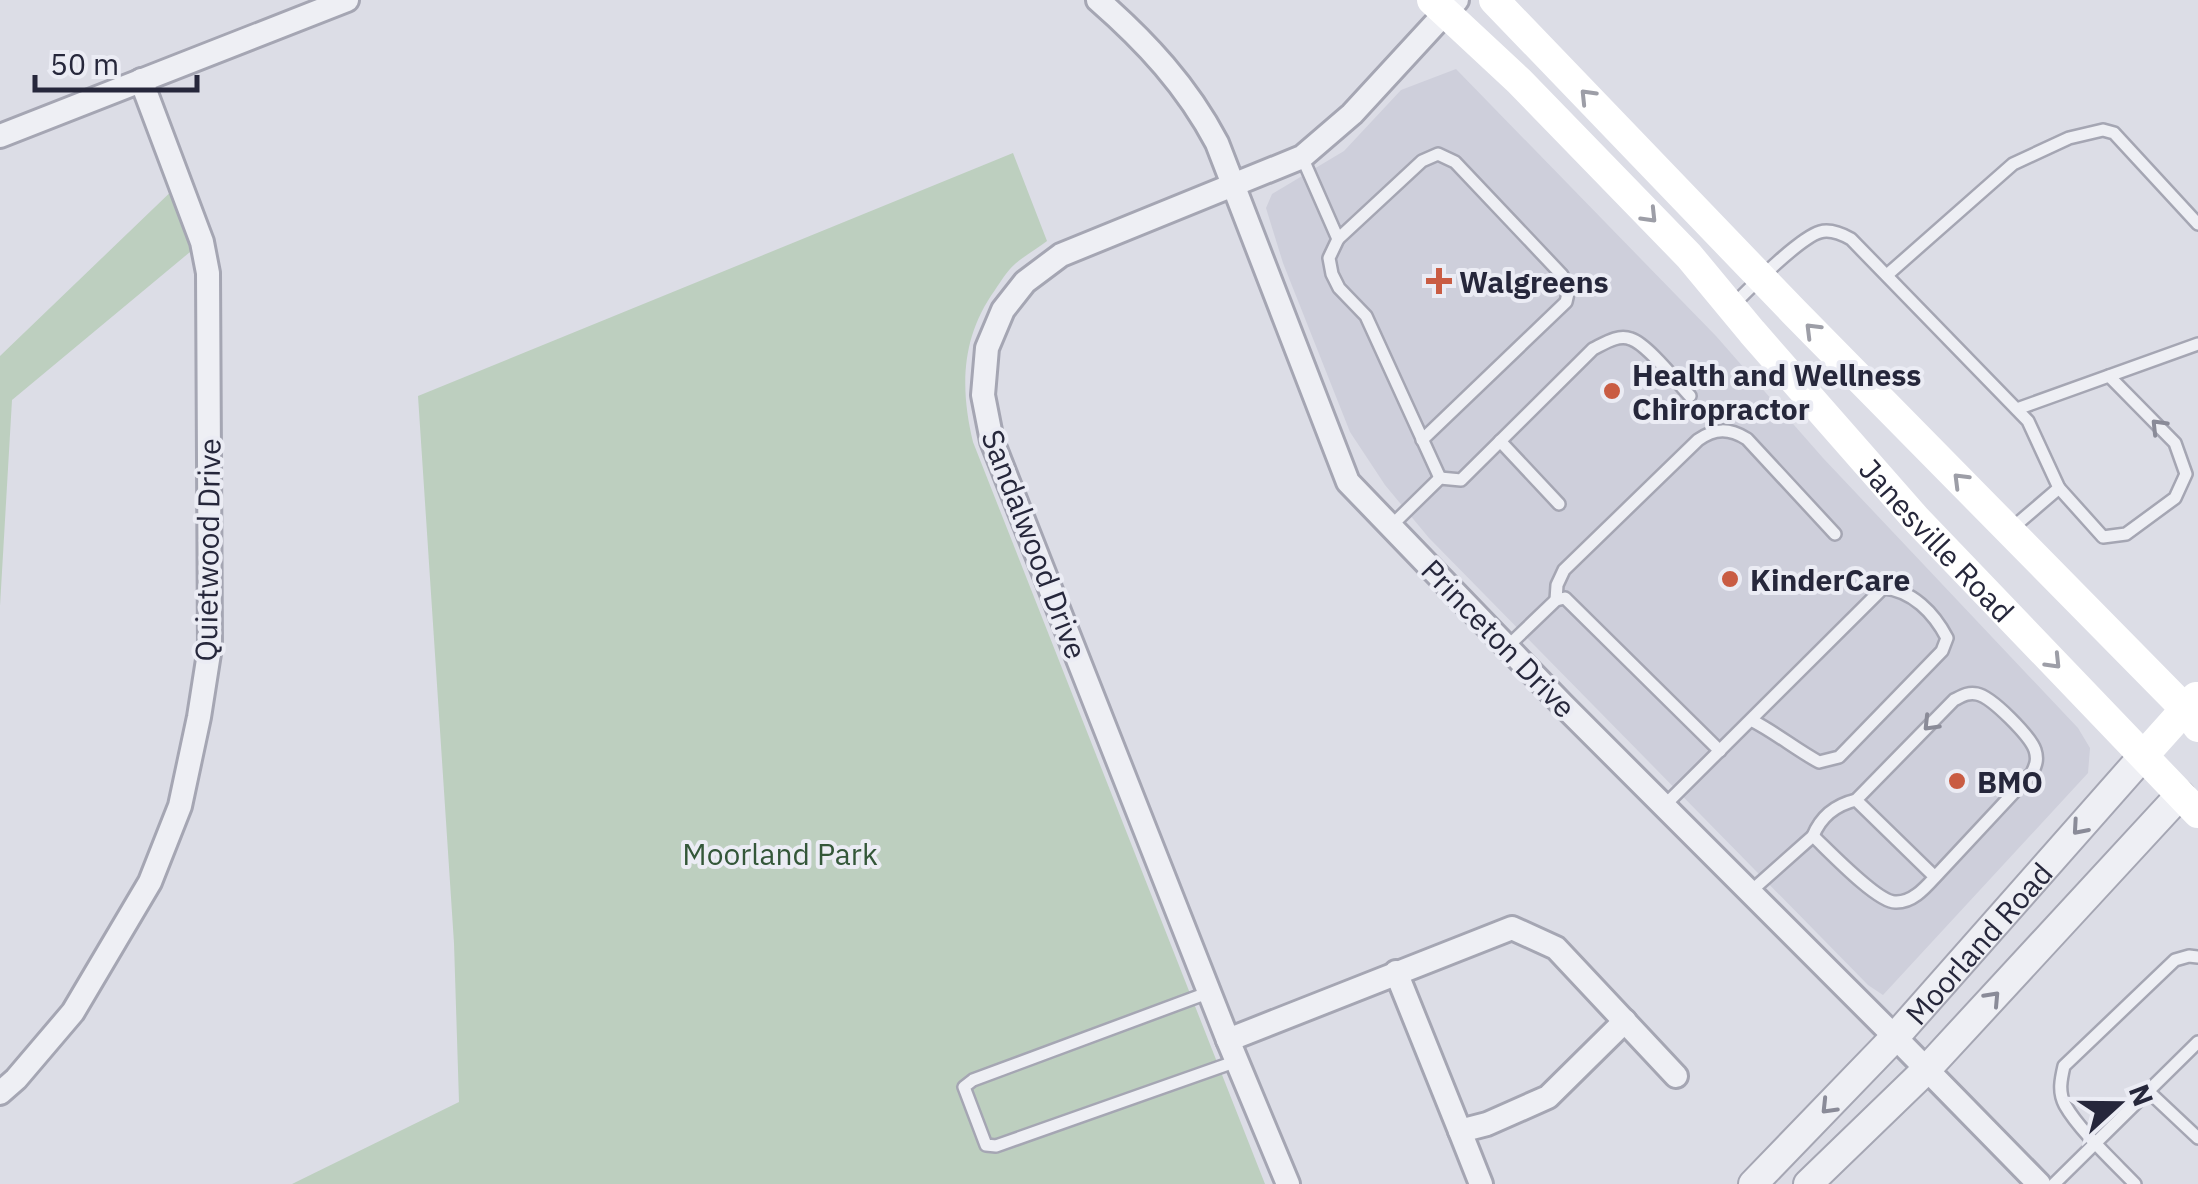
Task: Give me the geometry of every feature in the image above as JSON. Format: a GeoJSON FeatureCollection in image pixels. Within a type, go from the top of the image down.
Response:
{"type":"FeatureCollection","features":[{"type":"Feature","properties":{"kind":"main road","name":"Janesville Road"},"geometry":{"type":"LineString","coordinates":[[1494,0],[2010,531],[2194,710]]}},
{"type":"Feature","properties":{"kind":"main road","name":"Janesville Road"},"geometry":{"type":"LineString","coordinates":[[1445,4],[1689,256],[1916,519],[2144,756],[2192,795]]}},
{"type":"Feature","properties":{"kind":"main road","name":"Moorland Road"},"geometry":{"type":"LineString","coordinates":[[2144,756],[2194,710]]}},
{"type":"Feature","properties":{"kind":"street"},"geometry":{"type":"LineString","coordinates":[[0,136],[347,0]]}},
{"type":"Feature","properties":{"kind":"street","name":"Princeton Drive"},"geometry":{"type":"LineString","coordinates":[[1098,0],[1136,34],[1203,117],[1348,482],[2039,1184]]}},
{"type":"Feature","properties":{"kind":"street","name":"Sandalwood Drive"},"geometry":{"type":"LineString","coordinates":[[1288,1184],[992,441],[983,395],[987,348],[1003,310],[1024,282],[1061,255],[1302,157],[1352,114],[1445,4]]}},
{"type":"Feature","properties":{"kind":"street","name":"Quietwood Drive"},"geometry":{"type":"LineString","coordinates":[[0,1093],[73,1012],[150,882],[180,806],[210,648],[208,273],[202,242],[141,80]]}},
{"type":"Feature","properties":{"kind":"street","name":"Moorland Road"},"geometry":{"type":"LineString","coordinates":[[1753,1184],[1895,1037],[2144,756]]}},
{"type":"Feature","properties":{"kind":"street","name":"Moorland Road"},"geometry":{"type":"LineString","coordinates":[[1808,1184],[1927,1069],[2192,795]]}},
{"type":"Feature","properties":{"kind":"street"},"geometry":{"type":"LineString","coordinates":[[1233,1051],[1396,972],[1512,928],[1556,948],[1676,1076]]}},
{"type":"Feature","properties":{"kind":"street"},"geometry":{"type":"LineString","coordinates":[[1396,972],[1481,1184]]}},
{"type":"Feature","properties":{"kind":"street"},"geometry":{"type":"LineString","coordinates":[[1460,1131],[1548,1097],[1625,1021]]}},
{"type":"Feature","properties":{"kind":"lane"},"geometry":{"type":"LineString","coordinates":[[1887,275],[2012,164],[2069,138],[2103,130],[2114,133],[2198,224]]}},
{"type":"Feature","properties":{"kind":"lane"},"geometry":{"type":"LineString","coordinates":[[1422,440],[1566,302],[1569,288],[1562,275],[1454,162],[1438,154],[1422,161],[1338,239],[1329,258],[1339,288],[1366,316],[1422,440],[1440,478]]}},
{"type":"Feature","properties":{"kind":"lane"},"geometry":{"type":"LineString","coordinates":[[1302,157],[1338,239]]}},
{"type":"Feature","properties":{"kind":"lane"},"geometry":{"type":"LineString","coordinates":[[1732,306],[1802,243],[1820,232],[1839,233],[1851,239],[2028,421],[2059,488],[2103,536],[2126,534],[2176,498],[2186,474],[2175,443],[2109,376]]}},
{"type":"Feature","properties":{"kind":"lane"},"geometry":{"type":"LineString","coordinates":[[1391,526],[1440,478],[1461,480],[1594,350],[1609,340],[1628,337],[1642,345],[1690,396]]}},
{"type":"Feature","properties":{"kind":"lane"},"geometry":{"type":"LineString","coordinates":[[2017,409],[2198,344]]}},
{"type":"Feature","properties":{"kind":"lane"},"geometry":{"type":"LineString","coordinates":[[1556,600],[1564,570],[1708,433],[1734,431],[1747,440],[1835,534]]}},
{"type":"Feature","properties":{"kind":"lane"},"geometry":{"type":"LineString","coordinates":[[1500,442],[1558,504]]}},
{"type":"Feature","properties":{"kind":"lane"},"geometry":{"type":"LineString","coordinates":[[2010,531],[2059,488]]}},
{"type":"Feature","properties":{"kind":"lane"},"geometry":{"type":"LineString","coordinates":[[1664,806],[1883,588],[1911,595],[1940,624],[1947,638],[1942,652],[1839,757],[1819,762],[1751,720]]}},
{"type":"Feature","properties":{"kind":"lane"},"geometry":{"type":"LineString","coordinates":[[1507,647],[1556,600],[1566,598],[1720,751]]}},
{"type":"Feature","properties":{"kind":"lane"},"geometry":{"type":"LineString","coordinates":[[1750,892],[1813,836],[1828,812],[1856,800],[1954,700],[1967,693],[1989,700],[2035,749],[2037,762],[2032,774],[1922,891],[1908,900],[1892,903],[1878,896],[1813,836]]}},
{"type":"Feature","properties":{"kind":"lane"},"geometry":{"type":"LineString","coordinates":[[1856,800],[1935,877]]}},
{"type":"Feature","properties":{"kind":"lane"},"geometry":{"type":"LineString","coordinates":[[2136,1184],[2064,1104],[2060,1084],[2064,1066],[2174,960],[2198,958]]}},
{"type":"Feature","properties":{"kind":"lane"},"geometry":{"type":"LineString","coordinates":[[1210,992],[973,1080],[964,1088],[986,1145],[996,1146],[1233,1051]]}},
{"type":"Feature","properties":{"kind":"lane"},"geometry":{"type":"LineString","coordinates":[[2054,1184],[2198,1042]]}},
{"type":"Feature","properties":{"kind":"lane"},"geometry":{"type":"LineString","coordinates":[[2148,1090],[2198,1138]]}},
{"type":"Feature","properties":{"kind":"shaded area"},"geometry":{"type":"Polygon","coordinates":[[[1456,69],[1716,336],[1823,458],[2078,728],[2090,748],[2088,773],[1883,995],[1868,985],[1429,538],[1385,485],[1350,432],[1283,263],[1266,208],[1272,194],[1344,151],[1401,90],[1456,69]]]}},
{"type":"Feature","properties":{"kind":"green space","name":"Moorland Park"},"geometry":{"type":"Polygon","coordinates":[[[1013,153],[1047,241],[1009,270],[975,326],[965,383],[973,442],[1265,1184],[292,1184],[459,1102],[454,943],[418,396],[1013,153]]]}},
{"type":"Feature","properties":{"kind":"green space"},"geometry":{"type":"Polygon","coordinates":[[[180,183],[202,242],[12,400],[0,606],[0,356],[180,183]]]}},
{"type":"Feature","properties":{"kind":"place","name":"Walgreens"},"geometry":{"type":"Point","coordinates":[1439,281]}},
{"type":"Feature","properties":{"kind":"place","name":"Health and Wellness Chiropractor"},"geometry":{"type":"Point","coordinates":[1612,391]}},
{"type":"Feature","properties":{"kind":"place","name":"KinderCare"},"geometry":{"type":"Point","coordinates":[1730,579]}},
{"type":"Feature","properties":{"kind":"place","name":"BMO"},"geometry":{"type":"Point","coordinates":[1957,781]}}]}
